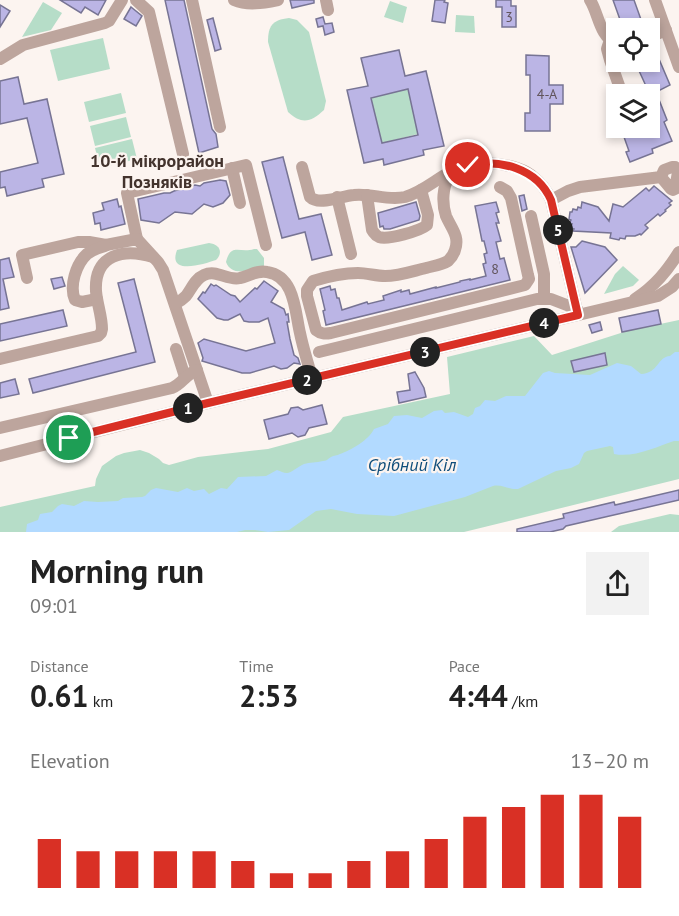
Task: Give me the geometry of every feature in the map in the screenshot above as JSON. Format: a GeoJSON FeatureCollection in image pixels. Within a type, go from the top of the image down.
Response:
{"type":"FeatureCollection","features":[{"type":"Feature","properties":{"kind":"street"},"geometry":{"type":"LineString","coordinates":[[0,59],[23,45],[105,23],[109,21],[122,0]]}},
{"type":"Feature","properties":{"kind":"street"},"geometry":{"type":"LineString","coordinates":[[136,0],[149,12],[183,154]]}},
{"type":"Feature","properties":{"kind":"street"},"geometry":{"type":"LineString","coordinates":[[192,0],[220,128]]}},
{"type":"Feature","properties":{"kind":"street"},"geometry":{"type":"LineString","coordinates":[[234,0],[240,2],[278,0]]}},
{"type":"Feature","properties":{"kind":"street"},"geometry":{"type":"LineString","coordinates":[[590,0],[606,36]]}},
{"type":"Feature","properties":{"kind":"street"},"geometry":{"type":"LineString","coordinates":[[655,0],[679,67]]}},
{"type":"Feature","properties":{"kind":"street"},"geometry":{"type":"LineString","coordinates":[[660,33],[666,30]]}},
{"type":"Feature","properties":{"kind":"street"},"geometry":{"type":"LineString","coordinates":[[302,167],[308,194],[312,200],[322,201],[356,195],[405,197],[444,175],[479,163],[492,163],[520,169],[531,175],[548,192],[577,312]]}},
{"type":"Feature","properties":{"kind":"street"},"geometry":{"type":"LineString","coordinates":[[208,403],[163,270],[159,262],[137,239],[128,193],[246,165],[266,245]]}},
{"type":"Feature","properties":{"kind":"street"},"geometry":{"type":"LineString","coordinates":[[232,168],[240,203]]}},
{"type":"Feature","properties":{"kind":"street"},"geometry":{"type":"LineString","coordinates":[[455,170],[447,180],[444,197],[446,215],[457,237],[452,257],[447,262],[438,265],[397,275],[354,273],[313,281],[307,290],[307,296],[316,330],[325,334],[331,333],[525,285],[529,279],[511,198],[507,191],[500,187]]}},
{"type":"Feature","properties":{"kind":"street"},"geometry":{"type":"LineString","coordinates":[[551,200],[580,187],[661,177]]}},
{"type":"Feature","properties":{"kind":"street"},"geometry":{"type":"LineString","coordinates":[[367,195],[372,230],[380,237],[390,237],[419,230],[426,225],[428,215],[421,190]]}},
{"type":"Feature","properties":{"kind":"street"},"geometry":{"type":"LineString","coordinates":[[337,197],[351,254]]}},
{"type":"Feature","properties":{"kind":"street"},"geometry":{"type":"LineString","coordinates":[[531,216],[544,274],[544,298]]}},
{"type":"Feature","properties":{"kind":"street"},"geometry":{"type":"LineString","coordinates":[[97,299],[82,302],[75,300],[73,282],[77,268],[92,251],[106,245],[137,239]]}},
{"type":"Feature","properties":{"kind":"street"},"geometry":{"type":"LineString","coordinates":[[27,278],[22,255],[84,242],[106,245]]}},
{"type":"Feature","properties":{"kind":"street"},"geometry":{"type":"LineString","coordinates":[[626,304],[644,293],[661,278],[679,252]]}},
{"type":"Feature","properties":{"kind":"street"},"geometry":{"type":"LineString","coordinates":[[0,359],[98,336],[102,329],[96,290],[99,272],[109,259],[116,255],[135,253],[153,257]]}},
{"type":"Feature","properties":{"kind":"street"},"geometry":{"type":"LineString","coordinates":[[175,304],[187,295],[196,280],[209,273],[219,273],[238,279],[261,271],[277,275],[286,284],[293,297],[312,378]]}},
{"type":"Feature","properties":{"kind":"street"},"geometry":{"type":"LineString","coordinates":[[658,296],[672,287],[679,279]]}},
{"type":"Feature","properties":{"kind":"street"},"geometry":{"type":"LineString","coordinates":[[0,456],[577,312],[679,294]]}},
{"type":"Feature","properties":{"kind":"street"},"geometry":{"type":"LineString","coordinates":[[319,352],[544,298],[551,299],[577,312]]}},
{"type":"Feature","properties":{"kind":"street"},"geometry":{"type":"LineString","coordinates":[[176,349],[185,377]]}},
{"type":"Feature","properties":{"kind":"street"},"geometry":{"type":"LineString","coordinates":[[0,428],[172,388],[197,370]]}},
{"type":"Feature","properties":{"kind":"green space"},"geometry":{"type":"Polygon","coordinates":[[[390,1],[407,7],[403,23],[384,17],[390,1]]]}},
{"type":"Feature","properties":{"kind":"green space"},"geometry":{"type":"Polygon","coordinates":[[[43,2],[62,13],[51,30],[22,37],[43,2]]]}},
{"type":"Feature","properties":{"kind":"green space"},"geometry":{"type":"Polygon","coordinates":[[[456,15],[474,16],[475,33],[455,32],[456,15]]]}},
{"type":"Feature","properties":{"kind":"green space"},"geometry":{"type":"Polygon","coordinates":[[[289,18],[297,20],[309,32],[326,101],[324,110],[306,120],[298,119],[288,112],[268,42],[272,25],[279,20],[289,18]]]}},
{"type":"Feature","properties":{"kind":"green space"},"geometry":{"type":"Polygon","coordinates":[[[103,38],[110,69],[58,81],[50,50],[103,38]]]}},
{"type":"Feature","properties":{"kind":"green space"},"geometry":{"type":"Polygon","coordinates":[[[408,89],[418,134],[382,143],[371,98],[408,89]]]}},
{"type":"Feature","properties":{"kind":"green space"},"geometry":{"type":"Polygon","coordinates":[[[121,93],[126,113],[89,122],[84,102],[121,93]]]}},
{"type":"Feature","properties":{"kind":"green space"},"geometry":{"type":"Polygon","coordinates":[[[126,117],[131,137],[95,146],[90,126],[126,117]]]}},
{"type":"Feature","properties":{"kind":"green space"},"geometry":{"type":"Polygon","coordinates":[[[132,139],[137,159],[100,168],[95,148],[132,139]]]}},
{"type":"Feature","properties":{"kind":"green space"},"geometry":{"type":"Polygon","coordinates":[[[209,243],[215,245],[220,251],[216,260],[188,266],[177,263],[175,258],[177,250],[209,243]]]}},
{"type":"Feature","properties":{"kind":"green space"},"geometry":{"type":"Polygon","coordinates":[[[257,249],[264,258],[264,267],[237,271],[229,267],[226,262],[233,250],[257,249]]]}},
{"type":"Feature","properties":{"kind":"green space"},"geometry":{"type":"Polygon","coordinates":[[[623,266],[639,280],[633,286],[604,294],[615,274],[623,266]]]}},
{"type":"Feature","properties":{"kind":"green space"},"geometry":{"type":"Polygon","coordinates":[[[679,320],[679,479],[464,532],[0,532],[0,507],[95,486],[102,466],[124,453],[140,450],[169,465],[198,457],[268,449],[331,432],[343,417],[450,394],[447,357],[534,336],[552,355],[627,331],[679,320]]]}},
{"type":"Feature","properties":{"kind":"green space"},"geometry":{"type":"Polygon","coordinates":[[[670,514],[679,515],[679,532],[611,532],[619,526],[670,514]]]}},
{"type":"Feature","properties":{"kind":"water","name":"Срібний Кіл"},"geometry":{"type":"Polygon","coordinates":[[[679,352],[679,441],[622,455],[614,454],[613,447],[610,446],[587,451],[579,464],[556,471],[518,489],[493,486],[465,497],[394,516],[357,514],[331,509],[316,511],[289,530],[268,532],[245,530],[237,532],[26,532],[27,524],[38,520],[40,514],[52,512],[62,504],[74,506],[84,501],[118,501],[123,498],[142,497],[156,488],[178,492],[187,488],[194,491],[204,489],[209,494],[221,488],[227,489],[238,477],[266,476],[277,470],[289,473],[304,464],[327,460],[359,444],[374,429],[388,424],[394,416],[407,415],[422,418],[434,411],[442,410],[445,413],[454,412],[468,417],[485,400],[495,401],[506,396],[525,396],[543,373],[549,371],[590,375],[617,363],[631,366],[641,374],[651,371],[663,359],[679,352]]]}},
{"type":"Feature","properties":{"kind":"building"},"geometry":{"type":"Polygon","coordinates":[[[60,0],[106,0],[98,15],[85,7],[81,13],[60,0]]]}},
{"type":"Feature","properties":{"kind":"building"},"geometry":{"type":"Polygon","coordinates":[[[165,0],[184,0],[212,129],[216,134],[218,147],[199,153],[165,0]]]}},
{"type":"Feature","properties":{"kind":"building"},"geometry":{"type":"Polygon","coordinates":[[[290,0],[314,0],[314,3],[292,8],[290,0]]]}},
{"type":"Feature","properties":{"kind":"building"},"geometry":{"type":"Polygon","coordinates":[[[435,0],[445,0],[444,2],[448,3],[445,23],[432,21],[435,0]]]}},
{"type":"Feature","properties":{"kind":"building"},"geometry":{"type":"Polygon","coordinates":[[[496,0],[511,0],[511,6],[516,6],[516,27],[502,27],[502,7],[496,7],[496,0]]]}},
{"type":"Feature","properties":{"kind":"building"},"geometry":{"type":"Polygon","coordinates":[[[613,0],[634,0],[640,18],[619,18],[613,0]]]}},
{"type":"Feature","properties":{"kind":"building"},"geometry":{"type":"Polygon","coordinates":[[[0,5],[10,11],[0,27],[0,5]]]}},
{"type":"Feature","properties":{"kind":"building"},"geometry":{"type":"Polygon","coordinates":[[[131,7],[142,16],[136,26],[124,19],[131,7]]]}},
{"type":"Feature","properties":{"kind":"building"},"geometry":{"type":"Polygon","coordinates":[[[323,17],[325,24],[332,23],[334,32],[325,35],[323,26],[318,27],[316,19],[323,17]]]}},
{"type":"Feature","properties":{"kind":"building"},"geometry":{"type":"Polygon","coordinates":[[[213,18],[221,49],[215,51],[207,20],[213,18]]]}},
{"type":"Feature","properties":{"kind":"building"},"geometry":{"type":"Polygon","coordinates":[[[399,50],[405,76],[426,71],[444,146],[423,150],[424,155],[384,165],[383,159],[364,163],[347,90],[368,86],[361,58],[399,50]],[[408,89],[371,98],[382,143],[418,135],[408,89]]]}},
{"type":"Feature","properties":{"kind":"building"},"geometry":{"type":"Polygon","coordinates":[[[526,55],[549,56],[549,85],[563,85],[563,104],[550,104],[550,131],[525,131],[525,113],[530,113],[530,75],[526,75],[526,55]]]}},
{"type":"Feature","properties":{"kind":"building"},"geometry":{"type":"Polygon","coordinates":[[[660,61],[670,85],[660,90],[660,84],[645,84],[640,72],[660,72],[660,61]]]}},
{"type":"Feature","properties":{"kind":"building"},"geometry":{"type":"Polygon","coordinates":[[[18,77],[24,104],[47,99],[64,174],[42,179],[44,187],[7,196],[5,187],[0,188],[0,172],[38,163],[27,118],[0,124],[0,81],[18,77]]]}},
{"type":"Feature","properties":{"kind":"building"},"geometry":{"type":"Polygon","coordinates":[[[660,102],[667,120],[664,122],[672,141],[652,149],[653,153],[630,162],[626,152],[629,151],[624,138],[660,138],[660,102]]]}},
{"type":"Feature","properties":{"kind":"building"},"geometry":{"type":"Polygon","coordinates":[[[283,157],[299,219],[321,214],[332,255],[312,260],[305,232],[282,238],[262,162],[283,157]]]}},
{"type":"Feature","properties":{"kind":"building"},"geometry":{"type":"Polygon","coordinates":[[[220,180],[226,181],[230,195],[223,203],[213,207],[204,204],[192,214],[175,212],[159,223],[141,220],[138,199],[220,180]]]}},
{"type":"Feature","properties":{"kind":"building"},"geometry":{"type":"Polygon","coordinates":[[[654,186],[672,201],[669,203],[671,205],[660,216],[658,214],[645,225],[648,228],[641,235],[626,236],[625,239],[620,238],[619,240],[610,238],[611,233],[573,231],[574,229],[570,228],[572,224],[569,224],[570,212],[573,209],[577,210],[578,207],[581,208],[582,202],[598,207],[609,221],[613,204],[623,207],[646,188],[649,191],[654,186]]]}},
{"type":"Feature","properties":{"kind":"building"},"geometry":{"type":"Polygon","coordinates":[[[524,195],[527,209],[522,211],[519,196],[524,195]]]}},
{"type":"Feature","properties":{"kind":"building"},"geometry":{"type":"Polygon","coordinates":[[[117,199],[125,224],[101,230],[100,223],[95,224],[93,213],[104,210],[102,203],[117,199]]]}},
{"type":"Feature","properties":{"kind":"building"},"geometry":{"type":"Polygon","coordinates":[[[416,202],[419,220],[390,229],[380,227],[378,213],[416,202]]]}},
{"type":"Feature","properties":{"kind":"building"},"geometry":{"type":"Polygon","coordinates":[[[496,202],[499,223],[496,223],[501,241],[496,242],[500,259],[504,258],[510,280],[326,325],[320,289],[330,286],[331,290],[335,289],[342,310],[367,302],[368,304],[384,300],[383,296],[401,290],[401,292],[409,290],[410,294],[486,276],[483,264],[486,263],[484,254],[487,253],[484,241],[482,241],[475,206],[496,202]]]}},
{"type":"Feature","properties":{"kind":"building"},"geometry":{"type":"Polygon","coordinates":[[[582,241],[605,247],[617,260],[585,293],[571,247],[576,247],[582,241]]]}},
{"type":"Feature","properties":{"kind":"building"},"geometry":{"type":"Polygon","coordinates":[[[9,258],[14,277],[3,279],[9,308],[0,310],[0,260],[9,258]]]}},
{"type":"Feature","properties":{"kind":"building"},"geometry":{"type":"Polygon","coordinates":[[[62,277],[65,286],[54,289],[51,279],[62,277]]]}},
{"type":"Feature","properties":{"kind":"building"},"geometry":{"type":"Polygon","coordinates":[[[134,279],[155,362],[33,393],[29,379],[136,352],[118,283],[134,279]]]}},
{"type":"Feature","properties":{"kind":"building"},"geometry":{"type":"Polygon","coordinates":[[[264,281],[278,291],[271,302],[284,309],[286,315],[288,314],[290,339],[294,355],[300,364],[294,363],[281,369],[274,366],[242,373],[202,361],[198,343],[204,339],[246,351],[275,343],[268,318],[259,322],[249,322],[244,321],[240,314],[224,320],[217,318],[198,299],[211,284],[235,296],[240,302],[264,281]]]}},
{"type":"Feature","properties":{"kind":"building"},"geometry":{"type":"Polygon","coordinates":[[[63,310],[67,326],[0,341],[0,324],[63,310]]]}},
{"type":"Feature","properties":{"kind":"building"},"geometry":{"type":"Polygon","coordinates":[[[658,310],[661,324],[622,332],[619,318],[658,310]]]}},
{"type":"Feature","properties":{"kind":"building"},"geometry":{"type":"Polygon","coordinates":[[[600,322],[602,330],[592,333],[589,325],[600,322]]]}},
{"type":"Feature","properties":{"kind":"building"},"geometry":{"type":"Polygon","coordinates":[[[605,353],[607,365],[574,372],[571,361],[605,353]]]}},
{"type":"Feature","properties":{"kind":"building"},"geometry":{"type":"Polygon","coordinates":[[[415,372],[426,397],[399,403],[397,392],[410,390],[408,374],[415,372]]]}},
{"type":"Feature","properties":{"kind":"building"},"geometry":{"type":"Polygon","coordinates":[[[15,379],[19,394],[0,398],[0,383],[15,379]]]}},
{"type":"Feature","properties":{"kind":"building"},"geometry":{"type":"Polygon","coordinates":[[[322,405],[327,424],[309,428],[305,435],[298,437],[292,433],[269,439],[264,420],[288,414],[291,408],[298,407],[303,410],[322,405]]]}},
{"type":"Feature","properties":{"kind":"building"},"geometry":{"type":"Polygon","coordinates":[[[679,490],[679,500],[566,526],[550,532],[517,532],[517,529],[564,518],[563,514],[679,490]]]}},
{"type":"Feature","properties":{"kind":"district","name":"10-й мікрорайон Позняків"},"geometry":{"type":"Point","coordinates":[157,170]}},
{"type":"Feature","properties":{"kind":"route"},"geometry":{"type":"LineString","coordinates":[[69,438],[578,315],[548,192],[531,175],[520,169],[492,163],[468,165]]}}]}
